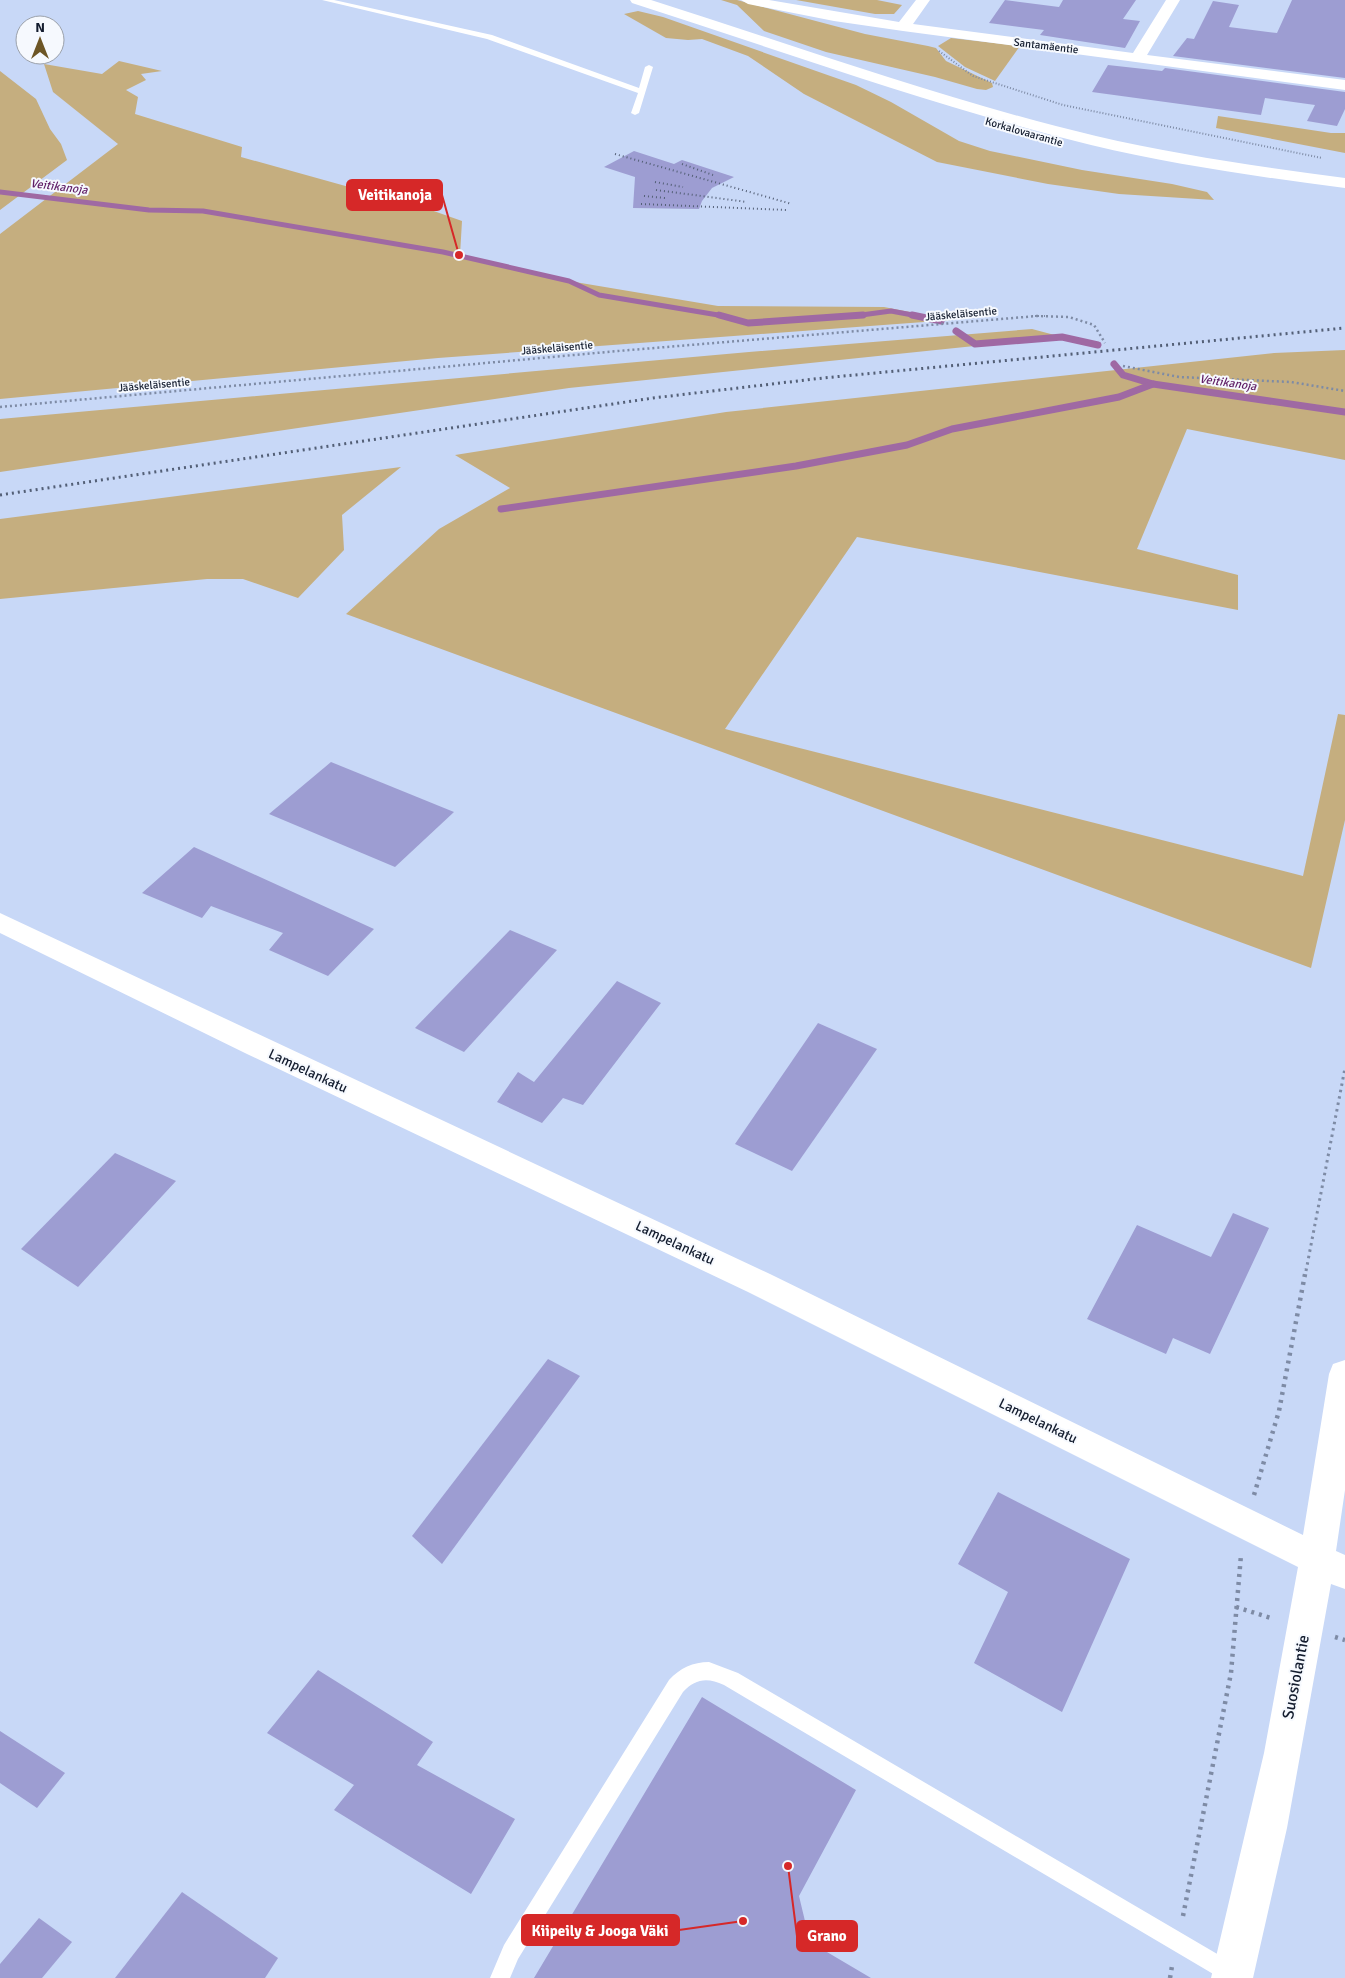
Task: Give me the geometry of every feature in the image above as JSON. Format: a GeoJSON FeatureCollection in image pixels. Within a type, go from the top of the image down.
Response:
{"type":"FeatureCollection","features":[{"type":"Feature","properties":{"kind":"street","name":"Korkalovaarantie"},"geometry":{"type":"LineString","coordinates":[[637,0],[963,104],[1093,140],[1158,154],[1337,182]]}},
{"type":"Feature","properties":{"kind":"street","name":"Santamäentie"},"geometry":{"type":"LineString","coordinates":[[748,0],[834,17],[903,27],[1345,85]]}},
{"type":"Feature","properties":{"kind":"street"},"geometry":{"type":"LineString","coordinates":[[903,27],[923,0]]}},
{"type":"Feature","properties":{"kind":"street"},"geometry":{"type":"LineString","coordinates":[[1137,58],[1173,0]]}},
{"type":"Feature","properties":{"kind":"street","name":"Korkalovaarantie"},"geometry":{"type":"LineString","coordinates":[[716,25],[729,33],[870,84],[1013,130],[1150,163],[1345,196]]}},
{"type":"Feature","properties":{"kind":"street","name":"Lampelankatu"},"geometry":{"type":"LineString","coordinates":[[0,922],[257,1047],[759,1283],[1332,1566]]}},
{"type":"Feature","properties":{"kind":"street","name":"Suosiolantie"},"geometry":{"type":"LineString","coordinates":[[1233,1976],[1332,1566],[1345,1374]]}},
{"type":"Feature","properties":{"kind":"lane"},"geometry":{"type":"LineString","coordinates":[[325,0],[489,37],[642,92]]}},
{"type":"Feature","properties":{"kind":"lane"},"geometry":{"type":"LineString","coordinates":[[635,112],[648,67]]}},
{"type":"Feature","properties":{"kind":"lane"},"geometry":{"type":"LineString","coordinates":[[500,1978],[512,1952],[676,1686],[687,1674],[703,1671],[720,1673],[1233,1976]]}},
{"type":"Feature","properties":{"kind":"path"},"geometry":{"type":"LineString","coordinates":[[933,31],[928,38],[930,42],[950,60],[973,76],[1020,92],[1063,105],[1324,158]]}},
{"type":"Feature","properties":{"kind":"path","name":"Jääskeläisentie"},"geometry":{"type":"LineString","coordinates":[[0,407],[628,350],[1037,316],[1069,317],[1094,325],[1105,343]]}},
{"type":"Feature","properties":{"kind":"path"},"geometry":{"type":"LineString","coordinates":[[1123,366],[1179,377],[1291,382],[1345,392]]}},
{"type":"Feature","properties":{"kind":"shaded area"},"geometry":{"type":"Polygon","coordinates":[[[721,0],[737,0],[865,34],[936,48],[946,61],[992,83],[993,87],[986,90],[977,89],[935,77],[826,52],[764,31],[737,5],[721,0]]]}},
{"type":"Feature","properties":{"kind":"shaded area"},"geometry":{"type":"Polygon","coordinates":[[[796,0],[877,0],[902,5],[894,14],[875,14],[796,0]]]}},
{"type":"Feature","properties":{"kind":"shaded area"},"geometry":{"type":"Polygon","coordinates":[[[638,11],[663,17],[856,85],[891,102],[959,141],[990,151],[1082,170],[1172,184],[1207,192],[1214,200],[1119,194],[1048,184],[937,162],[804,94],[748,56],[702,39],[666,38],[624,14],[638,11]]]}},
{"type":"Feature","properties":{"kind":"shaded area"},"geometry":{"type":"Polygon","coordinates":[[[951,38],[1020,46],[995,81],[965,67],[938,46],[951,38]]]}},
{"type":"Feature","properties":{"kind":"shaded area"},"geometry":{"type":"Polygon","coordinates":[[[119,61],[162,71],[141,74],[146,80],[126,90],[138,97],[135,114],[242,147],[241,157],[428,209],[462,221],[460,255],[569,281],[718,306],[884,307],[951,320],[438,358],[0,399],[0,234],[118,144],[53,92],[44,65],[102,74],[119,61]]]}},
{"type":"Feature","properties":{"kind":"shaded area"},"geometry":{"type":"Polygon","coordinates":[[[0,71],[36,99],[50,129],[61,144],[67,160],[0,210],[0,71]]]}},
{"type":"Feature","properties":{"kind":"shaded area"},"geometry":{"type":"Polygon","coordinates":[[[1218,116],[1331,133],[1345,133],[1345,153],[1216,128],[1218,116]]]}},
{"type":"Feature","properties":{"kind":"shaded area"},"geometry":{"type":"Polygon","coordinates":[[[1032,329],[1062,337],[569,388],[0,472],[0,419],[749,352],[1032,329]]]}},
{"type":"Feature","properties":{"kind":"shaded area"},"geometry":{"type":"Polygon","coordinates":[[[1345,350],[1345,460],[1187,429],[1137,549],[1238,575],[1238,610],[857,537],[725,729],[1303,876],[1338,714],[1345,715],[1345,820],[1311,968],[346,614],[439,529],[510,488],[455,455],[726,412],[1274,353],[1345,350]]]}},
{"type":"Feature","properties":{"kind":"shaded area"},"geometry":{"type":"Polygon","coordinates":[[[401,467],[342,515],[344,550],[298,598],[243,579],[207,579],[0,599],[0,519],[401,467]]]}},
{"type":"Feature","properties":{"kind":"building"},"geometry":{"type":"Polygon","coordinates":[[[1005,0],[1059,7],[1063,0],[1136,0],[1123,19],[1140,21],[1125,48],[1040,35],[1044,30],[989,23],[1005,0]]]}},
{"type":"Feature","properties":{"kind":"building"},"geometry":{"type":"Polygon","coordinates":[[[1292,0],[1345,0],[1345,78],[1173,56],[1187,38],[1194,39],[1213,1],[1239,5],[1229,27],[1277,33],[1292,0]]]}},
{"type":"Feature","properties":{"kind":"building"},"geometry":{"type":"Polygon","coordinates":[[[1108,65],[1162,71],[1165,68],[1345,92],[1345,109],[1337,126],[1307,121],[1315,105],[1265,98],[1261,115],[1092,92],[1108,65]]]}},
{"type":"Feature","properties":{"kind":"building"},"geometry":{"type":"Polygon","coordinates":[[[634,151],[674,164],[682,160],[734,177],[712,188],[702,201],[699,209],[633,208],[635,177],[604,167],[634,151]]]}},
{"type":"Feature","properties":{"kind":"building"},"geometry":{"type":"Polygon","coordinates":[[[331,762],[454,812],[395,867],[269,814],[331,762]]]}},
{"type":"Feature","properties":{"kind":"building"},"geometry":{"type":"Polygon","coordinates":[[[194,847],[374,929],[328,976],[269,950],[283,933],[211,906],[202,918],[142,893],[194,847]]]}},
{"type":"Feature","properties":{"kind":"building"},"geometry":{"type":"Polygon","coordinates":[[[510,930],[557,950],[464,1052],[415,1028],[510,930]]]}},
{"type":"Feature","properties":{"kind":"building"},"geometry":{"type":"Polygon","coordinates":[[[617,981],[661,1003],[583,1105],[563,1098],[542,1123],[497,1102],[518,1072],[534,1082],[617,981]]]}},
{"type":"Feature","properties":{"kind":"building"},"geometry":{"type":"Polygon","coordinates":[[[818,1023],[877,1049],[792,1171],[735,1144],[818,1023]]]}},
{"type":"Feature","properties":{"kind":"building"},"geometry":{"type":"Polygon","coordinates":[[[115,1153],[176,1181],[78,1287],[21,1249],[115,1153]]]}},
{"type":"Feature","properties":{"kind":"building"},"geometry":{"type":"Polygon","coordinates":[[[1233,1213],[1269,1228],[1210,1354],[1173,1338],[1166,1354],[1087,1319],[1137,1225],[1211,1257],[1233,1213]]]}},
{"type":"Feature","properties":{"kind":"building"},"geometry":{"type":"Polygon","coordinates":[[[548,1359],[580,1376],[442,1564],[412,1536],[548,1359]]]}},
{"type":"Feature","properties":{"kind":"building"},"geometry":{"type":"Polygon","coordinates":[[[998,1492],[1130,1559],[1062,1712],[974,1663],[1008,1592],[958,1564],[998,1492]]]}},
{"type":"Feature","properties":{"kind":"building"},"geometry":{"type":"Polygon","coordinates":[[[318,1670],[433,1742],[417,1765],[515,1819],[471,1894],[334,1810],[354,1785],[267,1733],[318,1670]]]}},
{"type":"Feature","properties":{"kind":"building"},"geometry":{"type":"Polygon","coordinates":[[[702,1697],[856,1790],[799,1896],[810,1942],[871,1978],[534,1978],[702,1697]]]}},
{"type":"Feature","properties":{"kind":"building"},"geometry":{"type":"Polygon","coordinates":[[[0,1731],[65,1773],[37,1808],[0,1783],[0,1731]]]}},
{"type":"Feature","properties":{"kind":"building"},"geometry":{"type":"Polygon","coordinates":[[[182,1892],[278,1958],[265,1978],[115,1978],[182,1892]]]}},
{"type":"Feature","properties":{"kind":"building"},"geometry":{"type":"Polygon","coordinates":[[[39,1918],[72,1942],[42,1978],[0,1978],[0,1964],[39,1918]]]}},
{"type":"Feature","properties":{"kind":"waterway","name":"Veitikanoja"},"geometry":{"type":"LineString","coordinates":[[0,192],[149,210],[203,211],[443,252],[569,281],[599,295],[720,315]]}},
{"type":"Feature","properties":{"kind":"waterway","name":"Veitikanoja"},"geometry":{"type":"LineString","coordinates":[[860,315],[891,311],[918,316]]}},
{"type":"Feature","properties":{"kind":"waterway","name":"Veitikanoja"},"geometry":{"type":"LineString","coordinates":[[720,315],[748,323],[860,315]]}},
{"type":"Feature","properties":{"kind":"waterway","name":"Veitikanoja"},"geometry":{"type":"LineString","coordinates":[[854,316],[860,315]]}},
{"type":"Feature","properties":{"kind":"waterway","name":"Veitikanoja"},"geometry":{"type":"LineString","coordinates":[[912,315],[941,321]]}},
{"type":"Feature","properties":{"kind":"waterway","name":"Veitikanoja"},"geometry":{"type":"LineString","coordinates":[[956,331],[975,344],[1062,337],[1098,345]]}},
{"type":"Feature","properties":{"kind":"waterway","name":"Veitikanoja"},"geometry":{"type":"LineString","coordinates":[[1114,364],[1123,375],[1153,384]]}},
{"type":"Feature","properties":{"kind":"waterway"},"geometry":{"type":"LineString","coordinates":[[501,509],[796,466],[907,445],[952,429],[1119,397],[1153,384]]}},
{"type":"Feature","properties":{"kind":"waterway","name":"Veitikanoja"},"geometry":{"type":"LineString","coordinates":[[1153,384],[1345,412]]}},
{"type":"Feature","properties":{"kind":"railway"},"geometry":{"type":"LineString","coordinates":[[615,154],[792,204]]}},
{"type":"Feature","properties":{"kind":"railway"},"geometry":{"type":"LineString","coordinates":[[682,164],[713,175]]}},
{"type":"Feature","properties":{"kind":"railway"},"geometry":{"type":"LineString","coordinates":[[655,182],[683,187]]}},
{"type":"Feature","properties":{"kind":"railway"},"geometry":{"type":"LineString","coordinates":[[656,190],[747,202]]}},
{"type":"Feature","properties":{"kind":"railway"},"geometry":{"type":"LineString","coordinates":[[644,196],[665,198]]}},
{"type":"Feature","properties":{"kind":"railway"},"geometry":{"type":"LineString","coordinates":[[641,204],[787,210]]}},
{"type":"Feature","properties":{"kind":"railway"},"geometry":{"type":"LineString","coordinates":[[0,495],[653,398],[823,378],[1345,328]]}},
{"type":"Feature","properties":{"kind":"place","name":"Veitikanoja"},"geometry":{"type":"Point","coordinates":[459,255]}},
{"type":"Feature","properties":{"kind":"place","name":"Grano"},"geometry":{"type":"Point","coordinates":[788,1866]}},
{"type":"Feature","properties":{"kind":"place","name":"Kiipeily & Jooga Väki"},"geometry":{"type":"Point","coordinates":[743,1921]}}]}
